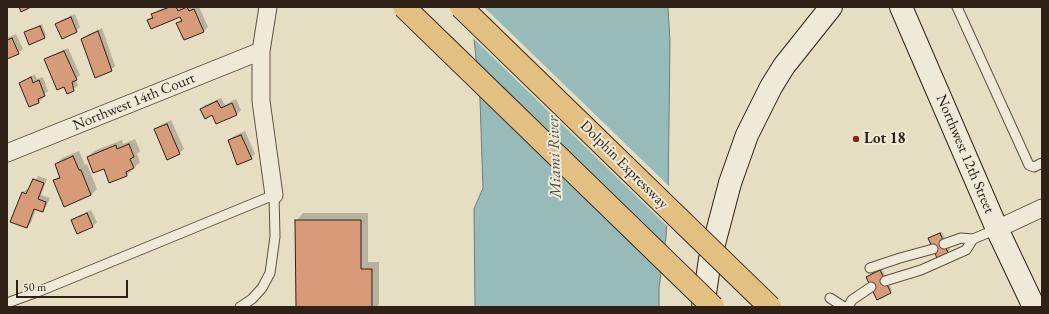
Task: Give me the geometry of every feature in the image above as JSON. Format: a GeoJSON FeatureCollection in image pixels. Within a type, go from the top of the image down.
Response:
{"type":"FeatureCollection","features":[{"type":"Feature","properties":{"kind":"highway"},"geometry":{"type":"LineString","coordinates":[[404,7],[713,307]]}},
{"type":"Feature","properties":{"kind":"highway","name":"Dolphin Expressway"},"geometry":{"type":"LineString","coordinates":[[461,7],[770,307]]}},
{"type":"Feature","properties":{"kind":"main road"},"geometry":{"type":"LineString","coordinates":[[703,307],[710,259],[716,235],[730,183],[747,134],[771,87],[784,66],[831,7]]}},
{"type":"Feature","properties":{"kind":"main road","name":"Northwest 12th Street"},"geometry":{"type":"LineString","coordinates":[[901,8],[1031,305]]}},
{"type":"Feature","properties":{"kind":"street"},"geometry":{"type":"LineString","coordinates":[[268,7],[262,51],[261,101],[274,195]]}},
{"type":"Feature","properties":{"kind":"street","name":"Northwest 14th Court"},"geometry":{"type":"LineString","coordinates":[[7,153],[262,51]]}},
{"type":"Feature","properties":{"kind":"street"},"geometry":{"type":"LineString","coordinates":[[997,229],[1042,208]]}},
{"type":"Feature","properties":{"kind":"lane"},"geometry":{"type":"LineString","coordinates":[[957,7],[1029,165],[1034,167],[1042,163]]}},
{"type":"Feature","properties":{"kind":"lane"},"geometry":{"type":"LineString","coordinates":[[8,303],[274,195],[276,237],[270,272],[262,288],[252,299],[240,307]]}},
{"type":"Feature","properties":{"kind":"lane"},"geometry":{"type":"LineString","coordinates":[[944,244],[961,238],[973,239],[997,229]]}},
{"type":"Feature","properties":{"kind":"lane"},"geometry":{"type":"LineString","coordinates":[[885,281],[921,270],[966,250],[973,239]]}},
{"type":"Feature","properties":{"kind":"lane"},"geometry":{"type":"LineString","coordinates":[[870,268],[933,249]]}},
{"type":"Feature","properties":{"kind":"lane"},"geometry":{"type":"LineString","coordinates":[[848,307],[852,300],[871,287]]}},
{"type":"Feature","properties":{"kind":"lane"},"geometry":{"type":"LineString","coordinates":[[830,298],[844,307]]}},
{"type":"Feature","properties":{"kind":"water","name":"Miami River"},"geometry":{"type":"Polygon","coordinates":[[[471,7],[668,7],[670,42],[668,199],[666,237],[659,288],[659,307],[475,307],[474,209],[483,188],[480,100],[471,7]]]}},
{"type":"Feature","properties":{"kind":"pier"},"geometry":{"type":"Polygon","coordinates":[[[469,7],[484,7],[671,188],[669,228],[472,37],[469,7]]]}},
{"type":"Feature","properties":{"kind":"building"},"geometry":{"type":"Polygon","coordinates":[[[19,7],[31,7],[21,12],[19,7]]]}},
{"type":"Feature","properties":{"kind":"building"},"geometry":{"type":"Polygon","coordinates":[[[170,7],[176,7],[178,11],[187,7],[189,11],[194,9],[204,32],[184,40],[176,23],[182,21],[180,17],[151,29],[147,20],[153,18],[151,14],[170,7]]]}},
{"type":"Feature","properties":{"kind":"building"},"geometry":{"type":"Polygon","coordinates":[[[71,17],[77,32],[62,39],[55,24],[71,17]]]}},
{"type":"Feature","properties":{"kind":"building"},"geometry":{"type":"Polygon","coordinates":[[[40,26],[45,38],[29,45],[24,32],[40,26]]]}},
{"type":"Feature","properties":{"kind":"building"},"geometry":{"type":"Polygon","coordinates":[[[98,31],[112,71],[95,78],[81,39],[98,31]]]}},
{"type":"Feature","properties":{"kind":"building"},"geometry":{"type":"Polygon","coordinates":[[[12,38],[19,54],[7,59],[7,40],[12,38]]]}},
{"type":"Feature","properties":{"kind":"building"},"geometry":{"type":"Polygon","coordinates":[[[64,51],[77,80],[72,82],[74,91],[67,94],[64,87],[57,90],[44,59],[64,51]]]}},
{"type":"Feature","properties":{"kind":"building"},"geometry":{"type":"Polygon","coordinates":[[[31,77],[33,83],[39,80],[45,96],[38,99],[39,103],[29,107],[19,83],[31,77]]]}},
{"type":"Feature","properties":{"kind":"building"},"geometry":{"type":"Polygon","coordinates":[[[217,101],[221,108],[232,103],[237,115],[216,124],[212,115],[205,119],[200,109],[217,101]]]}},
{"type":"Feature","properties":{"kind":"building"},"geometry":{"type":"Polygon","coordinates":[[[167,124],[180,154],[167,160],[154,129],[167,124]]]}},
{"type":"Feature","properties":{"kind":"building"},"geometry":{"type":"Polygon","coordinates":[[[241,135],[252,159],[237,165],[228,140],[241,135]]]}},
{"type":"Feature","properties":{"kind":"building"},"geometry":{"type":"Polygon","coordinates":[[[129,144],[134,157],[130,159],[134,168],[126,172],[127,176],[109,183],[104,169],[93,173],[87,157],[116,145],[117,149],[129,144]]]}},
{"type":"Feature","properties":{"kind":"building"},"geometry":{"type":"Polygon","coordinates":[[[73,156],[79,170],[81,170],[91,195],[64,207],[53,180],[60,178],[55,164],[73,156]]]}},
{"type":"Feature","properties":{"kind":"building"},"geometry":{"type":"Polygon","coordinates":[[[33,179],[44,183],[38,199],[46,202],[43,212],[34,209],[27,228],[10,222],[22,192],[26,194],[33,179]]]}},
{"type":"Feature","properties":{"kind":"building"},"geometry":{"type":"Polygon","coordinates":[[[87,213],[93,227],[77,234],[71,220],[87,213]]]}},
{"type":"Feature","properties":{"kind":"building"},"geometry":{"type":"Polygon","coordinates":[[[295,220],[361,220],[361,269],[372,269],[372,307],[296,307],[295,220]]]}},
{"type":"Feature","properties":{"kind":"building"},"geometry":{"type":"Polygon","coordinates":[[[940,233],[948,253],[937,258],[928,238],[940,233]]]}},
{"type":"Feature","properties":{"kind":"building"},"geometry":{"type":"Polygon","coordinates":[[[880,270],[891,293],[877,300],[866,277],[880,270]]]}},
{"type":"Feature","properties":{"kind":"place","name":"Lot 18"},"geometry":{"type":"Point","coordinates":[856,139]}}]}
